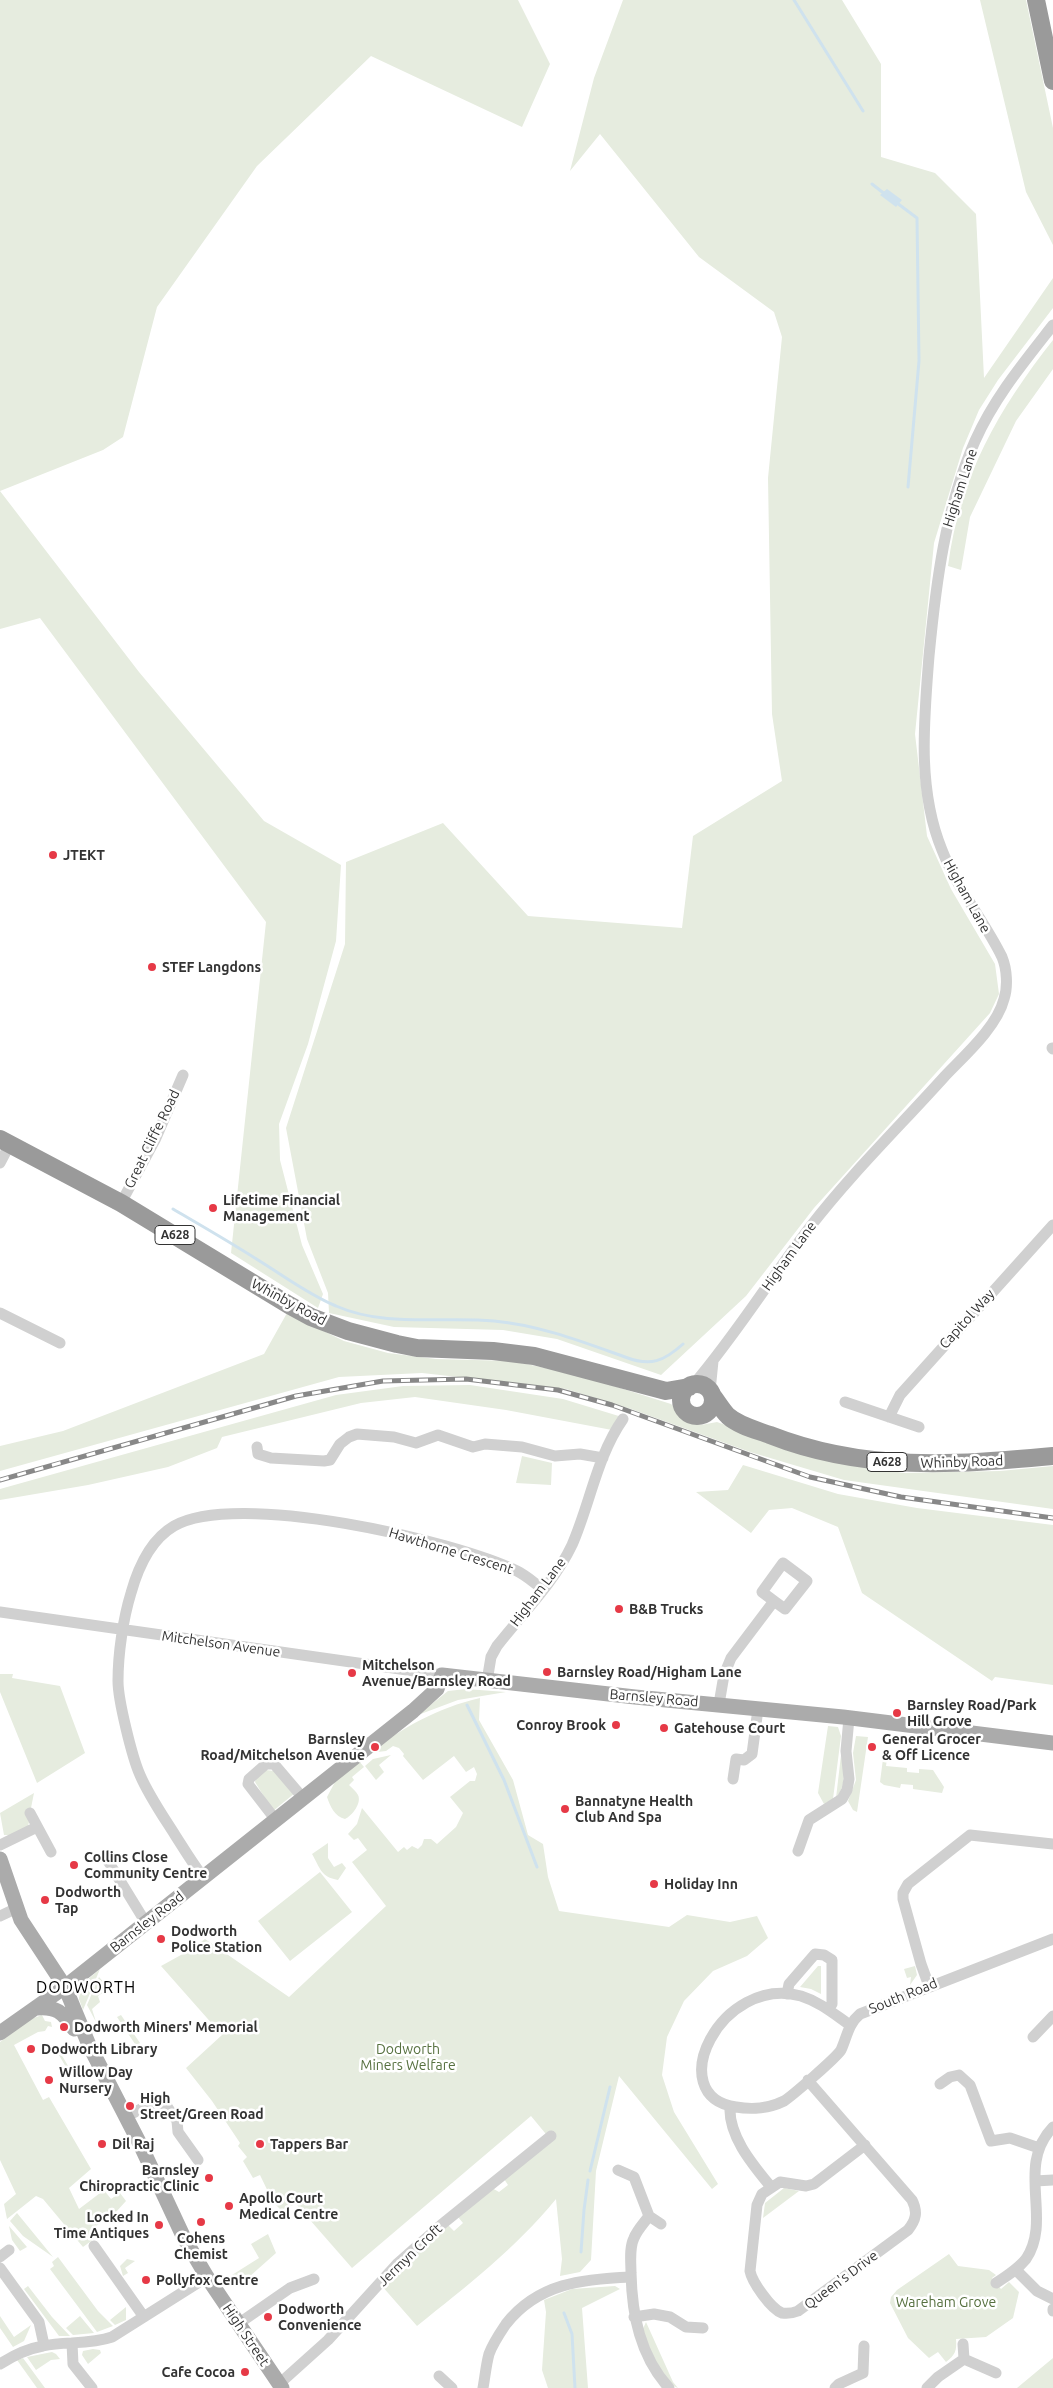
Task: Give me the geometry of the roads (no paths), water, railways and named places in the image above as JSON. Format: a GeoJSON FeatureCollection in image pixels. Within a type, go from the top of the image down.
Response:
{"type":"FeatureCollection","features":[{"type":"Feature","properties":{"kind":"highway"},"geometry":{"type":"LineString","coordinates":[[1036,0],[1053,81]]}},
{"type":"Feature","properties":{"kind":"highway","name":"Whinby Road"},"geometry":{"type":"LineString","coordinates":[[5,1141],[121,1203],[289,1305],[312,1317],[348,1331],[417,1348],[493,1351],[534,1356],[666,1391],[701,1389],[728,1416]]}},
{"type":"Feature","properties":{"kind":"highway"},"geometry":{"type":"LineString","coordinates":[[701,1389],[713,1400],[710,1409],[694,1413],[682,1398],[701,1389]]}},
{"type":"Feature","properties":{"kind":"highway","name":"Whinby Road"},"geometry":{"type":"LineString","coordinates":[[666,1391],[694,1413],[728,1416],[779,1439],[826,1452],[880,1462],[945,1465],[1053,1456]]}},
{"type":"Feature","properties":{"kind":"main road","name":"Barnsley Road"},"geometry":{"type":"LineString","coordinates":[[0,2033],[65,1987],[431,1696],[441,1682],[442,1674],[487,1681],[758,1708],[1053,1742]]}},
{"type":"Feature","properties":{"kind":"main road","name":"High Street"},"geometry":{"type":"LineString","coordinates":[[0,1859],[15,1909],[33,1940],[65,1987],[89,2045],[184,2238],[207,2277],[281,2386]]}},
{"type":"Feature","properties":{"kind":"main road"},"geometry":{"type":"LineString","coordinates":[[36,2008],[58,2009],[89,2045]]}},
{"type":"Feature","properties":{"kind":"street","name":"Higham Lane"},"geometry":{"type":"LineString","coordinates":[[701,1389],[714,1362],[810,1226],[869,1158],[976,1042],[999,1014],[1005,998],[1006,982],[1003,960],[957,883],[941,850],[932,819],[927,786],[924,728],[941,550],[955,493],[975,440],[1002,390],[1053,325]]}},
{"type":"Feature","properties":{"kind":"street","name":"Great Cliffe Road"},"geometry":{"type":"LineString","coordinates":[[121,1203],[155,1140],[183,1075]]}},
{"type":"Feature","properties":{"kind":"street"},"geometry":{"type":"LineString","coordinates":[[0,1163],[5,1141]]}},
{"type":"Feature","properties":{"kind":"street","name":"Capitol Way"},"geometry":{"type":"LineString","coordinates":[[889,1417],[900,1394],[1053,1225]]}},
{"type":"Feature","properties":{"kind":"street"},"geometry":{"type":"LineString","coordinates":[[0,1313],[60,1343]]}},
{"type":"Feature","properties":{"kind":"street","name":"Higham Lane"},"geometry":{"type":"LineString","coordinates":[[701,1389],[714,1362]]}},
{"type":"Feature","properties":{"kind":"street"},"geometry":{"type":"LineString","coordinates":[[844,1402],[919,1427]]}},
{"type":"Feature","properties":{"kind":"street","name":"Higham Lane"},"geometry":{"type":"LineString","coordinates":[[487,1681],[491,1657],[496,1646],[565,1559],[572,1545],[610,1439],[623,1419]]}},
{"type":"Feature","properties":{"kind":"street"},"geometry":{"type":"LineString","coordinates":[[257,1447],[258,1454],[271,1458],[324,1461],[330,1460],[340,1444],[357,1434],[394,1437],[416,1443],[438,1435],[473,1447],[485,1444],[522,1447],[555,1456],[580,1454],[603,1458]]}},
{"type":"Feature","properties":{"kind":"street","name":"Hawthorne Crescent"},"geometry":{"type":"LineString","coordinates":[[203,1877],[152,1800],[139,1774],[118,1687],[128,1601],[135,1580],[150,1548],[174,1526],[194,1518],[252,1514],[300,1517],[385,1530],[437,1543],[508,1567],[543,1588]]}},
{"type":"Feature","properties":{"kind":"street"},"geometry":{"type":"LineString","coordinates":[[719,1704],[724,1675],[731,1658],[774,1601]]}},
{"type":"Feature","properties":{"kind":"street","name":"Mitchelson Avenue"},"geometry":{"type":"LineString","coordinates":[[0,1612],[442,1674]]}},
{"type":"Feature","properties":{"kind":"street"},"geometry":{"type":"LineString","coordinates":[[733,1779],[736,1759],[744,1760],[752,1754],[758,1708]]}},
{"type":"Feature","properties":{"kind":"street"},"geometry":{"type":"LineString","coordinates":[[798,1852],[809,1820],[842,1799],[847,1790],[849,1779],[846,1751],[849,1718]]}},
{"type":"Feature","properties":{"kind":"street"},"geometry":{"type":"LineString","coordinates":[[276,1819],[248,1784],[250,1779],[266,1764],[274,1764],[303,1798]]}},
{"type":"Feature","properties":{"kind":"street"},"geometry":{"type":"LineString","coordinates":[[30,1813],[51,1852]]}},
{"type":"Feature","properties":{"kind":"street"},"geometry":{"type":"LineString","coordinates":[[0,1845],[37,1827]]}},
{"type":"Feature","properties":{"kind":"street"},"geometry":{"type":"LineString","coordinates":[[929,1986],[903,1899],[903,1893],[908,1884],[970,1835],[1053,1844]]}},
{"type":"Feature","properties":{"kind":"street"},"geometry":{"type":"LineString","coordinates":[[108,1861],[116,1881],[146,1923]]}},
{"type":"Feature","properties":{"kind":"street"},"geometry":{"type":"LineString","coordinates":[[0,1916],[15,1909]]}},
{"type":"Feature","properties":{"kind":"street","name":"South Road"},"geometry":{"type":"LineString","coordinates":[[850,2025],[854,2018],[865,2011],[1053,1938]]}},
{"type":"Feature","properties":{"kind":"street"},"geometry":{"type":"LineString","coordinates":[[787,1994],[789,1984],[815,1954],[824,1955],[832,1960],[832,2004],[829,2009]]}},
{"type":"Feature","properties":{"kind":"street"},"geometry":{"type":"LineString","coordinates":[[787,1994],[815,2001],[829,2009],[850,2025],[840,2052],[786,2100],[768,2107],[746,2109],[730,2106],[716,2100],[708,2092],[702,2078],[703,2060],[713,2032],[735,2009],[753,1999],[766,1995],[787,1994]]}},
{"type":"Feature","properties":{"kind":"street"},"geometry":{"type":"LineString","coordinates":[[1033,2037],[1053,2016]]}},
{"type":"Feature","properties":{"kind":"street"},"geometry":{"type":"LineString","coordinates":[[940,2084],[961,2070],[970,2085],[986,2144],[1010,2138],[1039,2148]]}},
{"type":"Feature","properties":{"kind":"street","name":"Queen's Drive"},"geometry":{"type":"LineString","coordinates":[[771,2187],[762,2194],[757,2205],[750,2271],[752,2279],[773,2307],[781,2312],[790,2314],[806,2306],[908,2230],[913,2223],[916,2209],[912,2200],[808,2080]]}},
{"type":"Feature","properties":{"kind":"street"},"geometry":{"type":"LineString","coordinates":[[125,2117],[157,2101],[166,2105],[177,2121],[178,2132],[198,2160]]}},
{"type":"Feature","properties":{"kind":"street"},"geometry":{"type":"LineString","coordinates":[[730,2106],[732,2129],[737,2139],[771,2187],[780,2182],[806,2186],[814,2184],[865,2145]]}},
{"type":"Feature","properties":{"kind":"street"},"geometry":{"type":"LineString","coordinates":[[996,2283],[1016,2270],[1027,2258],[1039,2234],[1041,2214],[1035,2181],[1035,2164],[1039,2148],[1053,2127]]}},
{"type":"Feature","properties":{"kind":"street","name":"Jermyn Croft"},"geometry":{"type":"LineString","coordinates":[[281,2386],[328,2340],[398,2263],[441,2225],[550,2136]]}},
{"type":"Feature","properties":{"kind":"street"},"geometry":{"type":"LineString","coordinates":[[618,2170],[634,2177],[649,2216],[661,2224]]}},
{"type":"Feature","properties":{"kind":"street"},"geometry":{"type":"LineString","coordinates":[[1035,2181],[1053,2180]]}},
{"type":"Feature","properties":{"kind":"street"},"geometry":{"type":"LineString","coordinates":[[649,2216],[633,2238],[630,2256],[634,2317],[639,2336],[649,2360],[663,2386]]}},
{"type":"Feature","properties":{"kind":"street"},"geometry":{"type":"LineString","coordinates":[[94,2246],[144,2317]]}},
{"type":"Feature","properties":{"kind":"street"},"geometry":{"type":"LineString","coordinates":[[0,2268],[39,2322],[44,2345]]}},
{"type":"Feature","properties":{"kind":"street"},"geometry":{"type":"LineString","coordinates":[[1016,2270],[1037,2291],[1053,2299]]}},
{"type":"Feature","properties":{"kind":"street"},"geometry":{"type":"LineString","coordinates":[[0,2364],[16,2353],[44,2345],[107,2338],[121,2332],[207,2277]]}},
{"type":"Feature","properties":{"kind":"street"},"geometry":{"type":"LineString","coordinates":[[483,2388],[489,2354],[499,2334],[512,2316],[528,2301],[548,2289],[573,2282],[631,2278]]}},
{"type":"Feature","properties":{"kind":"street"},"geometry":{"type":"LineString","coordinates":[[238,2324],[290,2288],[314,2279]]}},
{"type":"Feature","properties":{"kind":"street"},"geometry":{"type":"LineString","coordinates":[[634,2317],[654,2314],[670,2317],[686,2327],[703,2328]]}},
{"type":"Feature","properties":{"kind":"street"},"geometry":{"type":"LineString","coordinates":[[72,2343],[74,2364],[92,2388]]}},
{"type":"Feature","properties":{"kind":"street"},"geometry":{"type":"LineString","coordinates":[[963,2344],[964,2359]]}},
{"type":"Feature","properties":{"kind":"street"},"geometry":{"type":"LineString","coordinates":[[835,2388],[839,2384],[867,2375],[864,2346]]}},
{"type":"Feature","properties":{"kind":"street"},"geometry":{"type":"LineString","coordinates":[[964,2359],[996,2373]]}},
{"type":"Feature","properties":{"kind":"street"},"geometry":{"type":"LineString","coordinates":[[927,2388],[938,2377],[964,2359]]}},
{"type":"Feature","properties":{"kind":"street"},"geometry":{"type":"LineString","coordinates":[[439,2376],[452,2388]]}},
{"type":"Feature","properties":{"kind":"water"},"geometry":{"type":"Polygon","coordinates":[[[887,189],[902,200],[896,207],[880,195],[887,189]]]}},
{"type":"Feature","properties":{"kind":"waterway"},"geometry":{"type":"LineString","coordinates":[[794,0],[863,111]]}},
{"type":"Feature","properties":{"kind":"waterway"},"geometry":{"type":"LineString","coordinates":[[872,184],[886,195]]}},
{"type":"Feature","properties":{"kind":"waterway"},"geometry":{"type":"LineString","coordinates":[[897,203],[917,218],[919,361],[908,487]]}},
{"type":"Feature","properties":{"kind":"waterway"},"geometry":{"type":"LineString","coordinates":[[173,1209],[316,1296],[355,1313],[394,1319],[474,1320],[511,1323],[561,1335],[642,1362],[657,1361],[670,1355],[683,1344]]}},
{"type":"Feature","properties":{"kind":"waterway"},"geometry":{"type":"LineString","coordinates":[[467,1705],[504,1780],[537,1867]]}},
{"type":"Feature","properties":{"kind":"waterway"},"geometry":{"type":"LineString","coordinates":[[590,2171],[610,2087]]}},
{"type":"Feature","properties":{"kind":"waterway"},"geometry":{"type":"LineString","coordinates":[[581,2252],[588,2180]]}},
{"type":"Feature","properties":{"kind":"waterway"},"geometry":{"type":"LineString","coordinates":[[564,2313],[572,2334],[575,2388]]}},
{"type":"Feature","properties":{"kind":"railway"},"geometry":{"type":"LineString","coordinates":[[0,1480],[296,1396],[383,1381],[466,1379],[558,1390],[612,1405],[810,1477],[901,1497],[1053,1518]]}},
{"type":"Feature","properties":{"kind":"place","name":"JTEKT"},"geometry":{"type":"Point","coordinates":[53,855]}},
{"type":"Feature","properties":{"kind":"place","name":"STEF Langdons"},"geometry":{"type":"Point","coordinates":[152,967]}},
{"type":"Feature","properties":{"kind":"place","name":"Lifetime Financial Management"},"geometry":{"type":"Point","coordinates":[213,1208]}},
{"type":"Feature","properties":{"kind":"place","name":"B&B Trucks"},"geometry":{"type":"Point","coordinates":[619,1609]}},
{"type":"Feature","properties":{"kind":"place","name":"Barnsley Road/Higham Lane"},"geometry":{"type":"Point","coordinates":[547,1672]}},
{"type":"Feature","properties":{"kind":"place","name":"Mitchelson Avenue/Barnsley Road"},"geometry":{"type":"Point","coordinates":[352,1673]}},
{"type":"Feature","properties":{"kind":"place","name":"Barnsley Road/Park Hill Grove"},"geometry":{"type":"Point","coordinates":[897,1713]}},
{"type":"Feature","properties":{"kind":"place","name":"Conroy Brook"},"geometry":{"type":"Point","coordinates":[616,1725]}},
{"type":"Feature","properties":{"kind":"place","name":"Gatehouse Court"},"geometry":{"type":"Point","coordinates":[664,1728]}},
{"type":"Feature","properties":{"kind":"place","name":"Barnsley Road/Mitchelson Avenue"},"geometry":{"type":"Point","coordinates":[375,1747]}},
{"type":"Feature","properties":{"kind":"place","name":"General Grocer & Off Licence"},"geometry":{"type":"Point","coordinates":[872,1747]}},
{"type":"Feature","properties":{"kind":"place","name":"Bannatyne Health Club And Spa"},"geometry":{"type":"Point","coordinates":[565,1809]}},
{"type":"Feature","properties":{"kind":"place","name":"Collins Close Community Centre"},"geometry":{"type":"Point","coordinates":[74,1865]}},
{"type":"Feature","properties":{"kind":"place","name":"Holiday Inn"},"geometry":{"type":"Point","coordinates":[654,1884]}},
{"type":"Feature","properties":{"kind":"place","name":"Dodworth Tap"},"geometry":{"type":"Point","coordinates":[45,1900]}},
{"type":"Feature","properties":{"kind":"place","name":"Dodworth Police Station"},"geometry":{"type":"Point","coordinates":[161,1939]}},
{"type":"Feature","properties":{"kind":"place","name":"Dodworth Miners' Memorial"},"geometry":{"type":"Point","coordinates":[64,2027]}},
{"type":"Feature","properties":{"kind":"place","name":"Dodworth Library"},"geometry":{"type":"Point","coordinates":[31,2049]}},
{"type":"Feature","properties":{"kind":"place","name":"Willow Day Nursery"},"geometry":{"type":"Point","coordinates":[49,2080]}},
{"type":"Feature","properties":{"kind":"place","name":"High Street/Green Road"},"geometry":{"type":"Point","coordinates":[130,2106]}},
{"type":"Feature","properties":{"kind":"place","name":"Dil Raj"},"geometry":{"type":"Point","coordinates":[102,2144]}},
{"type":"Feature","properties":{"kind":"place","name":"Tappers Bar"},"geometry":{"type":"Point","coordinates":[260,2144]}},
{"type":"Feature","properties":{"kind":"place","name":"Barnsley Chiropractic Clinic"},"geometry":{"type":"Point","coordinates":[209,2178]}},
{"type":"Feature","properties":{"kind":"place","name":"Apollo Court Medical Centre"},"geometry":{"type":"Point","coordinates":[229,2206]}},
{"type":"Feature","properties":{"kind":"place","name":"Cohens Chemist"},"geometry":{"type":"Point","coordinates":[201,2222]}},
{"type":"Feature","properties":{"kind":"place","name":"Locked In Time Antiques"},"geometry":{"type":"Point","coordinates":[159,2225]}},
{"type":"Feature","properties":{"kind":"place","name":"Pollyfox Centre"},"geometry":{"type":"Point","coordinates":[146,2280]}},
{"type":"Feature","properties":{"kind":"place","name":"Dodworth Convenience"},"geometry":{"type":"Point","coordinates":[268,2317]}},
{"type":"Feature","properties":{"kind":"place","name":"Cafe Cocoa"},"geometry":{"type":"Point","coordinates":[245,2372]}},
{"type":"Feature","properties":{"kind":"district","name":"DODWORTH"},"geometry":{"type":"Point","coordinates":[86,1988]}},
{"type":"Feature","properties":{"kind":"park label","name":"Dodworth Miners Welfare"},"geometry":{"type":"Point","coordinates":[408,2058]}},
{"type":"Feature","properties":{"kind":"park label","name":"Wareham Grove"},"geometry":{"type":"Point","coordinates":[946,2302]}}]}
